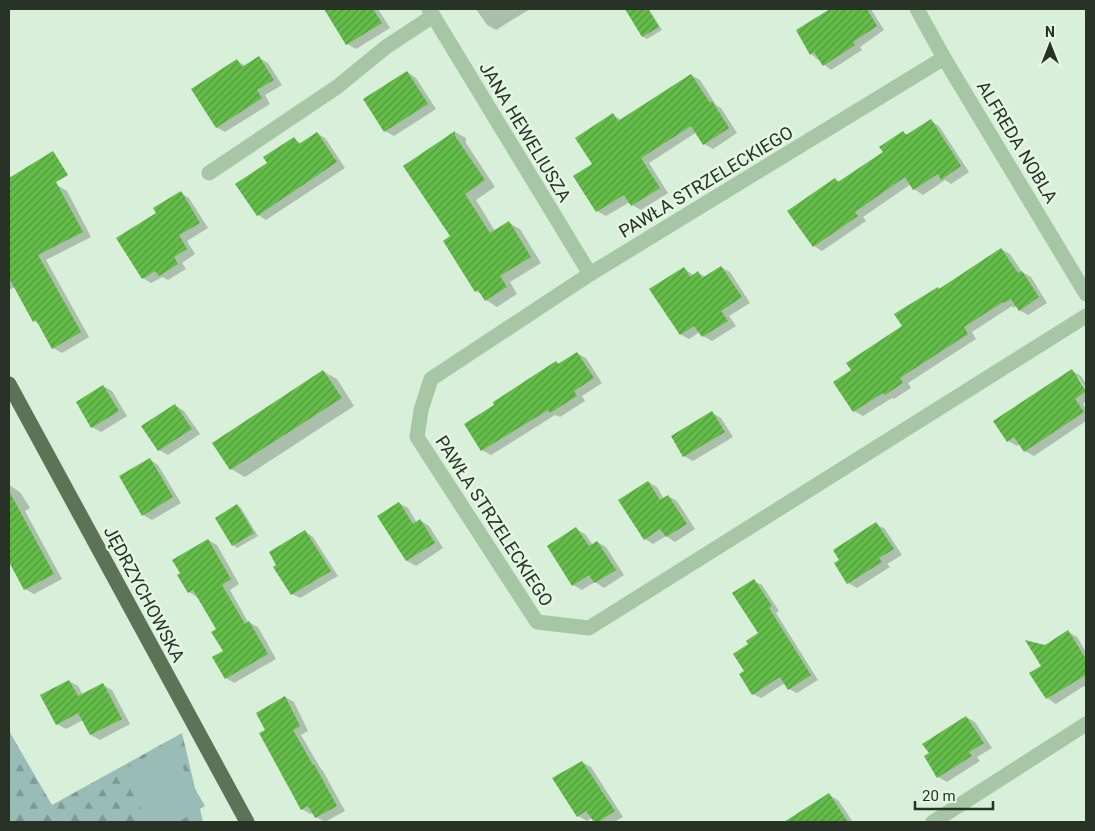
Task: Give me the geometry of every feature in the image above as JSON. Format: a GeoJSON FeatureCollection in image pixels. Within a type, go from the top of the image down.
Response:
{"type":"FeatureCollection","features":[{"type":"Feature","properties":{"kind":"main road","name":"JĘDRZYCHOWSKA"},"geometry":{"type":"LineString","coordinates":[[9,384],[247,822]]}},
{"type":"Feature","properties":{"kind":"street","name":"ALFREDA NOBLA"},"geometry":{"type":"LineString","coordinates":[[917,9],[944,58],[1086,294]]}},
{"type":"Feature","properties":{"kind":"street"},"geometry":{"type":"LineString","coordinates":[[210,173],[337,87],[431,12]]}},
{"type":"Feature","properties":{"kind":"street","name":"JANA HEWELIUSZA"},"geometry":{"type":"LineString","coordinates":[[431,12],[590,274]]}},
{"type":"Feature","properties":{"kind":"street","name":"PAWŁA STRZELECKIEGO"},"geometry":{"type":"LineString","coordinates":[[944,58],[590,274],[431,378],[421,410],[417,437],[537,622],[589,628],[1086,316]]}},
{"type":"Feature","properties":{"kind":"street"},"geometry":{"type":"LineString","coordinates":[[933,822],[1086,724]]}},
{"type":"Feature","properties":{"kind":"green space"},"geometry":{"type":"Polygon","coordinates":[[[9,731],[52,805],[182,733],[203,822],[9,822],[9,731]]]}},
{"type":"Feature","properties":{"kind":"green space"},"geometry":{"type":"Polygon","coordinates":[[[169,744],[205,806],[178,822],[150,822],[120,772],[169,744]]]}},
{"type":"Feature","properties":{"kind":"building"},"geometry":{"type":"Polygon","coordinates":[[[324,9],[373,9],[382,23],[346,45],[324,9]]]}},
{"type":"Feature","properties":{"kind":"building"},"geometry":{"type":"Polygon","coordinates":[[[625,9],[648,9],[659,27],[642,37],[625,9]]]}},
{"type":"Feature","properties":{"kind":"building"},"geometry":{"type":"Polygon","coordinates":[[[830,9],[867,9],[877,26],[853,42],[855,45],[823,66],[814,52],[810,55],[796,30],[830,9]]]}},
{"type":"Feature","properties":{"kind":"building"},"geometry":{"type":"Polygon","coordinates":[[[259,56],[274,80],[257,90],[262,98],[216,128],[191,89],[237,59],[242,67],[259,56]]]}},
{"type":"Feature","properties":{"kind":"building"},"geometry":{"type":"Polygon","coordinates":[[[407,71],[428,104],[384,132],[363,99],[407,71]]]}},
{"type":"Feature","properties":{"kind":"building"},"geometry":{"type":"Polygon","coordinates":[[[691,74],[710,103],[712,101],[729,128],[703,145],[691,126],[641,158],[660,188],[631,206],[624,195],[596,212],[573,176],[592,164],[575,138],[613,113],[618,121],[691,74]]]}},
{"type":"Feature","properties":{"kind":"building"},"geometry":{"type":"Polygon","coordinates":[[[931,119],[961,166],[941,180],[938,174],[913,190],[905,177],[855,212],[858,216],[813,247],[787,211],[835,178],[838,182],[883,152],[879,147],[903,131],[906,135],[931,119]]]}},
{"type":"Feature","properties":{"kind":"building"},"geometry":{"type":"Polygon","coordinates":[[[455,131],[455,136],[485,180],[465,194],[490,233],[509,221],[531,257],[500,276],[507,287],[485,301],[478,290],[475,292],[443,241],[450,236],[403,166],[455,131]]]}},
{"type":"Feature","properties":{"kind":"building"},"geometry":{"type":"Polygon","coordinates":[[[317,132],[337,162],[257,216],[235,184],[267,163],[263,157],[294,137],[299,144],[317,132]]]}},
{"type":"Feature","properties":{"kind":"building"},"geometry":{"type":"Polygon","coordinates":[[[53,151],[68,175],[56,182],[83,232],[38,255],[81,332],[52,349],[36,320],[33,322],[9,278],[9,178],[53,151]]]}},
{"type":"Feature","properties":{"kind":"building"},"geometry":{"type":"Polygon","coordinates":[[[181,191],[200,223],[179,235],[187,249],[174,257],[178,264],[159,276],[155,271],[142,279],[116,238],[156,213],[153,208],[181,191]]]}},
{"type":"Feature","properties":{"kind":"building"},"geometry":{"type":"Polygon","coordinates":[[[1001,248],[1018,273],[1022,271],[1039,297],[1019,311],[1011,299],[1003,302],[964,327],[968,334],[900,378],[903,383],[853,412],[833,382],[851,370],[846,363],[902,326],[894,314],[938,287],[939,289],[1001,248]]]}},
{"type":"Feature","properties":{"kind":"building"},"geometry":{"type":"Polygon","coordinates":[[[721,266],[742,297],[721,311],[728,321],[702,337],[694,326],[680,335],[649,289],[684,267],[690,277],[698,271],[702,278],[721,266]]]}},
{"type":"Feature","properties":{"kind":"building"},"geometry":{"type":"Polygon","coordinates":[[[577,352],[594,378],[574,391],[577,396],[550,413],[548,410],[481,451],[464,424],[494,405],[493,402],[556,361],[558,364],[577,352]]]}},
{"type":"Feature","properties":{"kind":"building"},"geometry":{"type":"Polygon","coordinates":[[[1072,369],[1086,391],[1075,399],[1084,412],[1024,452],[1014,437],[1007,442],[993,421],[1072,369]]]}},
{"type":"Feature","properties":{"kind":"building"},"geometry":{"type":"Polygon","coordinates":[[[323,370],[342,398],[230,470],[212,443],[323,370]]]}},
{"type":"Feature","properties":{"kind":"building"},"geometry":{"type":"Polygon","coordinates":[[[103,385],[119,411],[91,428],[76,402],[103,385]]]}},
{"type":"Feature","properties":{"kind":"building"},"geometry":{"type":"Polygon","coordinates":[[[175,404],[192,429],[158,451],[141,426],[175,404]]]}},
{"type":"Feature","properties":{"kind":"building"},"geometry":{"type":"Polygon","coordinates":[[[712,411],[725,432],[683,457],[671,436],[712,411]]]}},
{"type":"Feature","properties":{"kind":"building"},"geometry":{"type":"Polygon","coordinates":[[[150,458],[173,497],[142,516],[119,476],[150,458]]]}},
{"type":"Feature","properties":{"kind":"building"},"geometry":{"type":"Polygon","coordinates":[[[648,481],[660,500],[668,495],[687,524],[666,537],[660,529],[644,540],[618,500],[648,481]]]}},
{"type":"Feature","properties":{"kind":"building"},"geometry":{"type":"Polygon","coordinates":[[[9,491],[54,574],[24,590],[9,562],[9,491]]]}},
{"type":"Feature","properties":{"kind":"building"},"geometry":{"type":"Polygon","coordinates":[[[399,502],[413,524],[420,519],[435,543],[406,561],[377,516],[399,502]]]}},
{"type":"Feature","properties":{"kind":"building"},"geometry":{"type":"Polygon","coordinates":[[[237,504],[254,533],[232,546],[215,518],[237,504]]]}},
{"type":"Feature","properties":{"kind":"building"},"geometry":{"type":"Polygon","coordinates":[[[876,522],[894,549],[879,558],[882,562],[847,584],[834,563],[839,560],[833,550],[876,522]]]}},
{"type":"Feature","properties":{"kind":"building"},"geometry":{"type":"Polygon","coordinates":[[[576,527],[589,546],[597,541],[616,570],[594,583],[589,575],[572,586],[547,546],[576,527]]]}},
{"type":"Feature","properties":{"kind":"building"},"geometry":{"type":"Polygon","coordinates":[[[305,530],[331,571],[291,595],[273,567],[276,565],[269,552],[305,530]]]}},
{"type":"Feature","properties":{"kind":"building"},"geometry":{"type":"Polygon","coordinates":[[[208,539],[231,579],[222,585],[245,624],[249,621],[268,654],[225,679],[212,657],[223,651],[211,632],[216,629],[193,590],[188,593],[177,575],[180,573],[172,560],[208,539]]]}},
{"type":"Feature","properties":{"kind":"building"},"geometry":{"type":"Polygon","coordinates":[[[754,579],[772,606],[769,608],[811,675],[788,690],[780,677],[752,695],[739,674],[744,671],[733,654],[748,644],[746,641],[758,633],[732,593],[754,579]]]}},
{"type":"Feature","properties":{"kind":"building"},"geometry":{"type":"Polygon","coordinates":[[[1068,630],[1086,659],[1086,675],[1046,699],[1029,673],[1041,666],[1025,640],[1045,645],[1068,630]]]}},
{"type":"Feature","properties":{"kind":"building"},"geometry":{"type":"Polygon","coordinates":[[[69,680],[78,696],[103,683],[122,719],[90,735],[78,713],[56,725],[40,695],[69,680]]]}},
{"type":"Feature","properties":{"kind":"building"},"geometry":{"type":"Polygon","coordinates":[[[285,696],[300,726],[293,730],[337,806],[315,818],[308,806],[301,810],[259,733],[265,730],[256,713],[285,696]]]}},
{"type":"Feature","properties":{"kind":"building"},"geometry":{"type":"Polygon","coordinates":[[[966,716],[984,743],[969,752],[972,756],[937,778],[924,756],[929,753],[922,744],[966,716]]]}},
{"type":"Feature","properties":{"kind":"building"},"geometry":{"type":"Polygon","coordinates":[[[582,761],[615,811],[598,822],[594,822],[586,811],[577,817],[552,778],[582,761]]]}},
{"type":"Feature","properties":{"kind":"building"},"geometry":{"type":"Polygon","coordinates":[[[829,793],[848,822],[784,822],[829,793]]]}}]}
